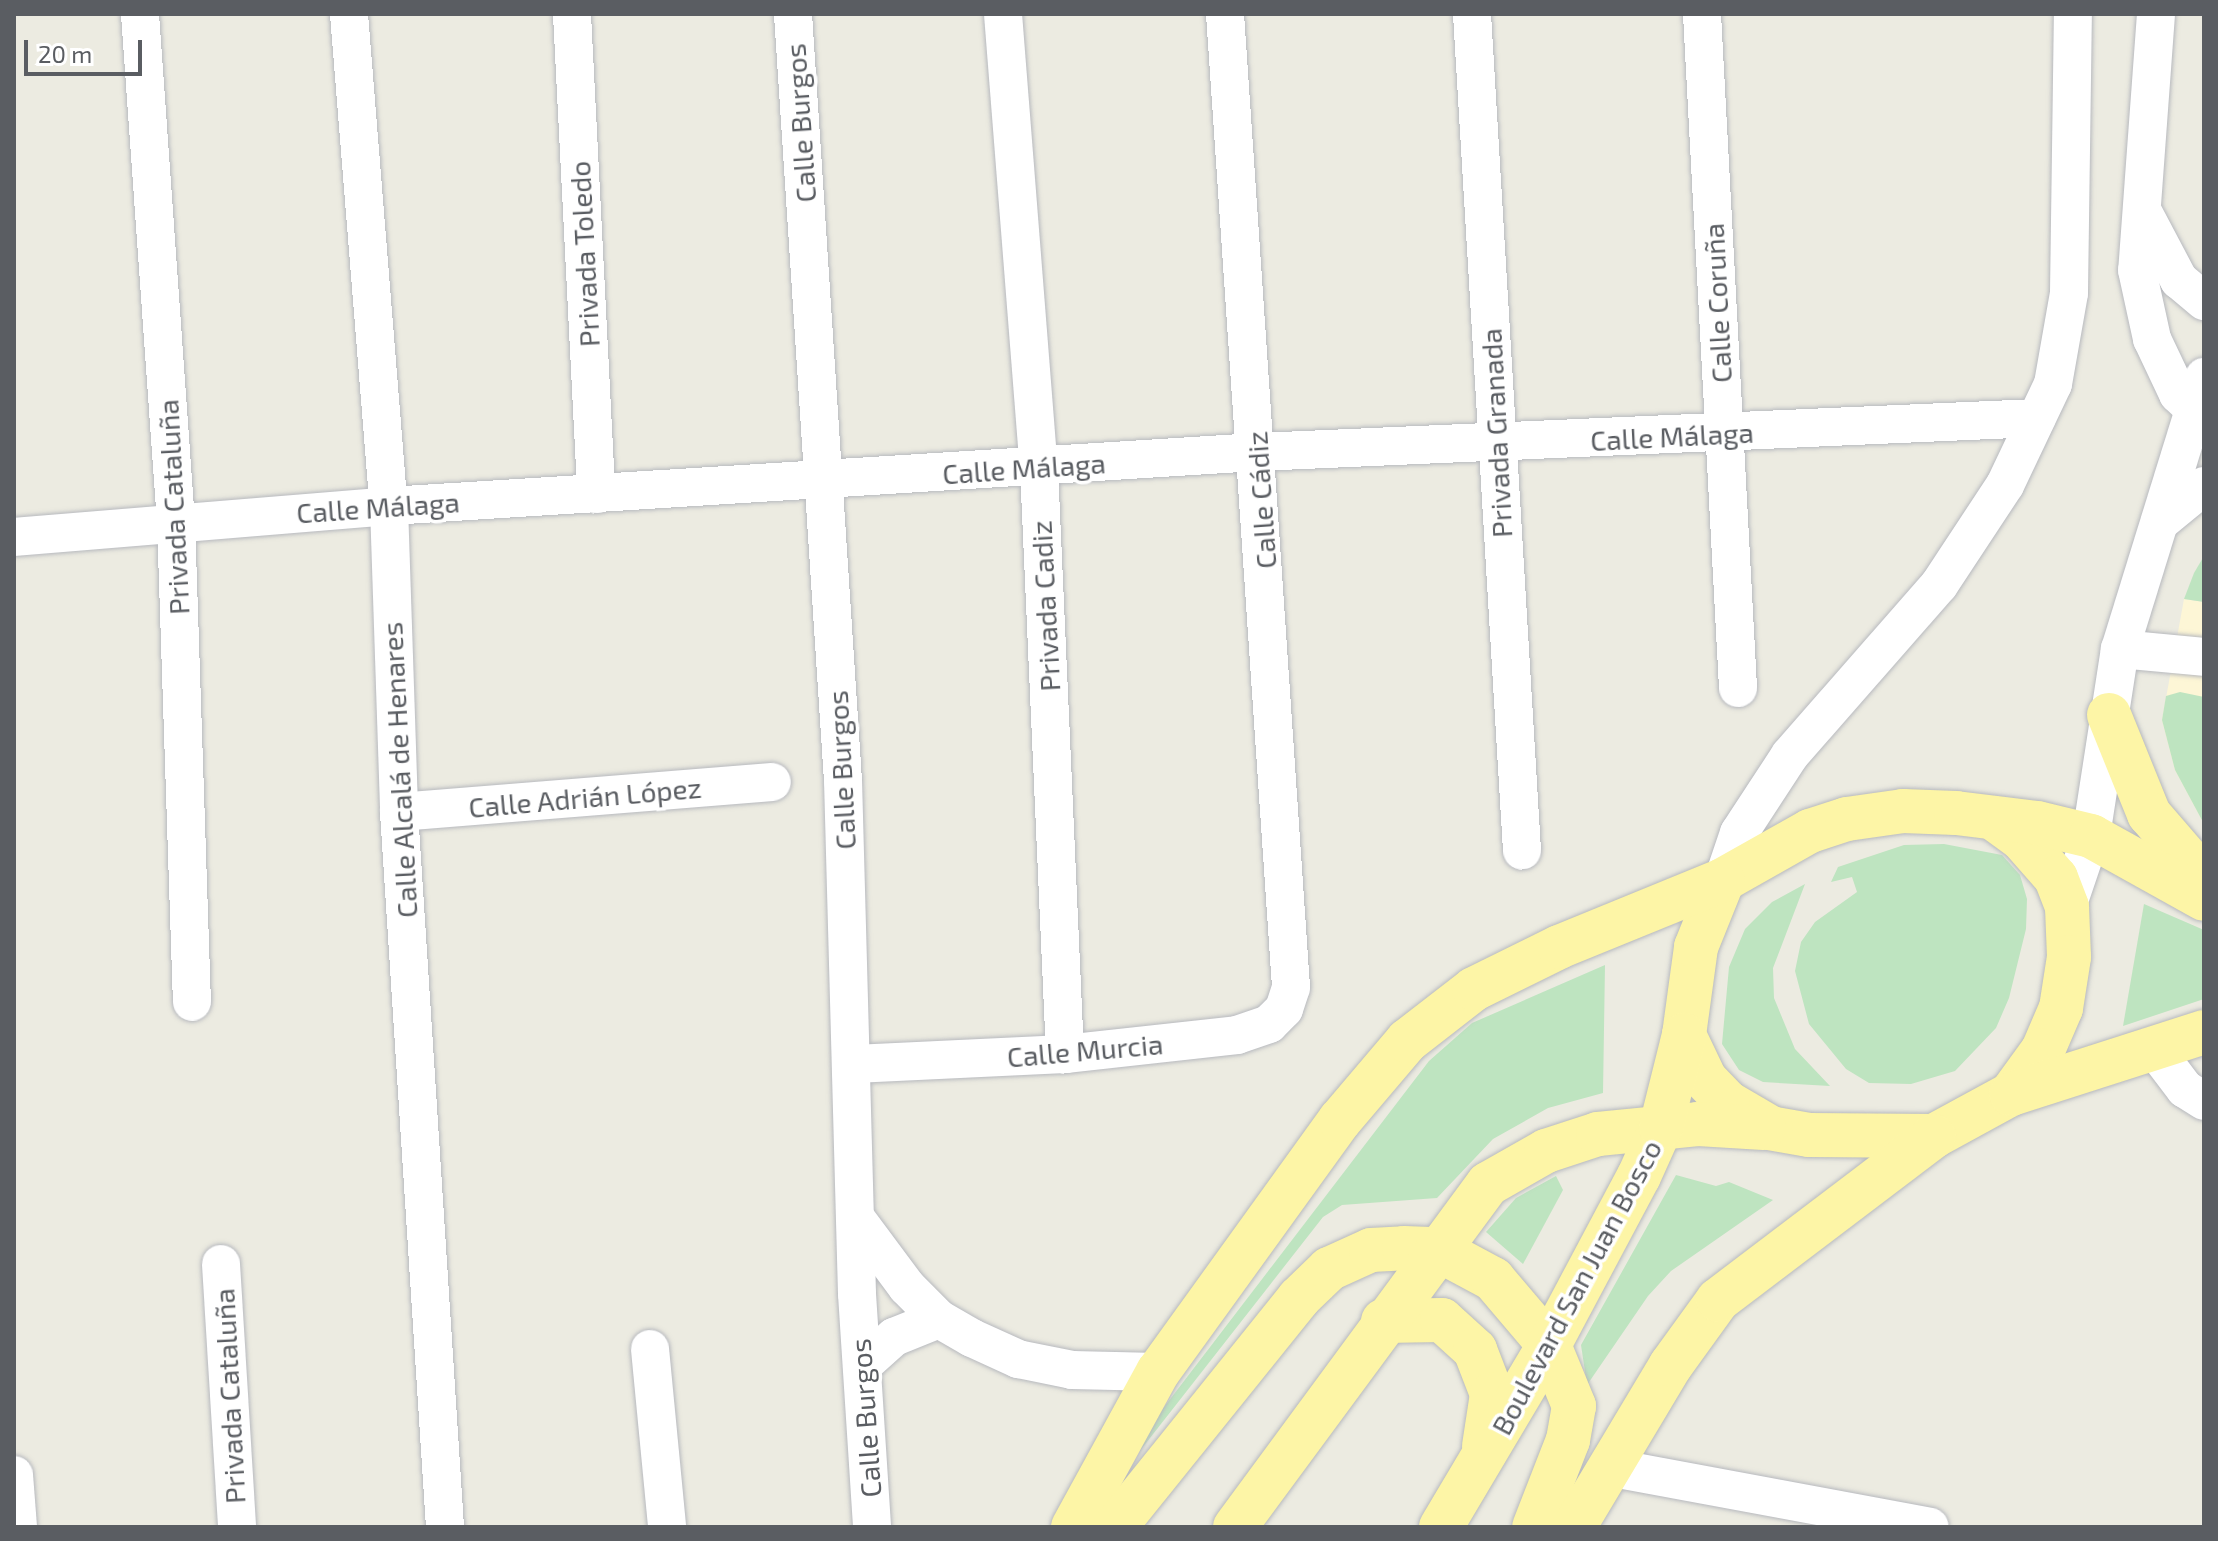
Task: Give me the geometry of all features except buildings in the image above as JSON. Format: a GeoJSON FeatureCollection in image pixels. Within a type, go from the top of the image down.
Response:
{"type":"FeatureCollection","features":[{"type":"Feature","properties":{"kind":"main road"},"geometry":{"type":"LineString","coordinates":[[2109,715],[2149,814],[2204,878]]}},
{"type":"Feature","properties":{"kind":"main road"},"geometry":{"type":"LineString","coordinates":[[1073,1527],[1158,1372],[1340,1120],[1407,1041],[1474,989],[1559,947],[1723,880],[1780,846],[1847,819],[1903,811],[1993,818],[2091,836],[2204,899]]}},
{"type":"Feature","properties":{"kind":"main road"},"geometry":{"type":"LineString","coordinates":[[1993,818],[2021,838],[2056,878],[2067,907],[2069,957],[2061,1008],[2043,1050],[2011,1094]]}},
{"type":"Feature","properties":{"kind":"main road","name":"Boulevard San Juan Bosco"},"geometry":{"type":"LineString","coordinates":[[1441,1527],[1549,1345],[1661,1127],[1684,1035],[1696,947],[1723,880]]}},
{"type":"Feature","properties":{"kind":"main road"},"geometry":{"type":"LineString","coordinates":[[1574,1527],[1613,1468],[1671,1365],[1718,1300],[1934,1136],[2011,1094],[2204,1032]]}},
{"type":"Feature","properties":{"kind":"main road"},"geometry":{"type":"LineString","coordinates":[[1684,1035],[1705,1079],[1728,1103],[1771,1128]]}},
{"type":"Feature","properties":{"kind":"main road"},"geometry":{"type":"LineString","coordinates":[[1235,1527],[1437,1249],[1488,1184],[1519,1164],[1579,1138],[1661,1127],[1771,1128],[1809,1135],[1934,1136]]}},
{"type":"Feature","properties":{"kind":"main road"},"geometry":{"type":"LineString","coordinates":[[1115,1527],[1299,1298],[1329,1269],[1371,1250],[1437,1249],[1493,1279],[1549,1345],[1574,1406],[1565,1451],[1534,1527]]}},
{"type":"Feature","properties":{"kind":"main road"},"geometry":{"type":"LineString","coordinates":[[1383,1321],[1442,1320],[1475,1350],[1492,1394],[1482,1460]]}},
{"type":"Feature","properties":{"kind":"street","name":"Privada Cataluña"},"geometry":{"type":"LineString","coordinates":[[140,14],[176,522],[192,1002]]}},
{"type":"Feature","properties":{"kind":"street","name":"Calle Alcalá de Henares"},"geometry":{"type":"LineString","coordinates":[[349,14],[389,506],[399,812],[445,1527]]}},
{"type":"Feature","properties":{"kind":"street","name":"Privada Toledo"},"geometry":{"type":"LineString","coordinates":[[572,14],[596,494]]}},
{"type":"Feature","properties":{"kind":"street","name":"Calle Burgos"},"geometry":{"type":"LineString","coordinates":[[793,14],[843,780],[854,1064],[855,1217],[872,1527]]}},
{"type":"Feature","properties":{"kind":"street","name":"Privada Cadiz"},"geometry":{"type":"LineString","coordinates":[[1003,14],[1039,468],[1065,1054]]}},
{"type":"Feature","properties":{"kind":"street","name":"Calle Cádiz"},"geometry":{"type":"LineString","coordinates":[[1225,14],[1258,452],[1291,987]]}},
{"type":"Feature","properties":{"kind":"street","name":"Privada Granada"},"geometry":{"type":"LineString","coordinates":[[1472,14],[1522,851]]}},
{"type":"Feature","properties":{"kind":"street","name":"Calle Coruña"},"geometry":{"type":"LineString","coordinates":[[1702,14],[1738,688]]}},
{"type":"Feature","properties":{"kind":"street"},"geometry":{"type":"LineString","coordinates":[[1723,880],[1762,794],[1939,585],[2005,485],[2053,384],[2069,293],[2073,14]]}},
{"type":"Feature","properties":{"kind":"street"},"geometry":{"type":"LineString","coordinates":[[2067,907],[2091,836],[2120,649],[2201,402],[2178,394],[2141,299],[2137,270],[2156,14]]}},
{"type":"Feature","properties":{"kind":"street"},"geometry":{"type":"LineString","coordinates":[[2141,208],[2161,255],[2179,280],[2204,301]]}},
{"type":"Feature","properties":{"kind":"street","name":"Calle Málaga"},"geometry":{"type":"LineString","coordinates":[[14,537],[389,506],[1258,452],[1497,445],[2036,418]]}},
{"type":"Feature","properties":{"kind":"street"},"geometry":{"type":"LineString","coordinates":[[2160,522],[2204,486]]}},
{"type":"Feature","properties":{"kind":"street"},"geometry":{"type":"LineString","coordinates":[[2120,649],[2204,657]]}},
{"type":"Feature","properties":{"kind":"street","name":"Calle Adrián López"},"geometry":{"type":"LineString","coordinates":[[399,812],[772,782]]}},
{"type":"Feature","properties":{"kind":"street","name":"Calle Murcia"},"geometry":{"type":"LineString","coordinates":[[854,1064],[1065,1054],[1237,1035],[1269,1024],[1284,1009],[1291,987]]}},
{"type":"Feature","properties":{"kind":"street"},"geometry":{"type":"LineString","coordinates":[[2153,1047],[2185,1089],[2204,1101]]}},
{"type":"Feature","properties":{"kind":"street"},"geometry":{"type":"LineString","coordinates":[[855,1217],[907,1287],[939,1319],[1018,1359],[1072,1370],[1158,1372]]}},
{"type":"Feature","properties":{"kind":"street","name":"Privada Cataluña"},"geometry":{"type":"LineString","coordinates":[[221,1264],[237,1527]]}},
{"type":"Feature","properties":{"kind":"street"},"geometry":{"type":"LineString","coordinates":[[863,1365],[894,1337],[939,1319]]}},
{"type":"Feature","properties":{"kind":"street"},"geometry":{"type":"LineString","coordinates":[[650,1349],[667,1527]]}},
{"type":"Feature","properties":{"kind":"street"},"geometry":{"type":"LineString","coordinates":[[1613,1468],[1930,1527]]}},
{"type":"Feature","properties":{"kind":"street"},"geometry":{"type":"LineString","coordinates":[[14,1475],[18,1527]]}},
{"type":"Feature","properties":{"kind":"shaded area"},"geometry":{"type":"Polygon","coordinates":[[[2184,599],[2204,602],[2204,824],[2175,770],[2162,720],[2184,599]]]}},
{"type":"Feature","properties":{"kind":"green space"},"geometry":{"type":"Polygon","coordinates":[[[2204,556],[2204,602],[2184,599],[2194,573],[2204,556]]]}},
{"type":"Feature","properties":{"kind":"green space"},"geometry":{"type":"Polygon","coordinates":[[[2180,692],[2204,697],[2204,824],[2175,770],[2162,720],[2166,696],[2180,692]]]}},
{"type":"Feature","properties":{"kind":"green space"},"geometry":{"type":"Polygon","coordinates":[[[1944,844],[2002,855],[2020,875],[2027,899],[2026,929],[2009,998],[1996,1028],[1955,1071],[1911,1084],[1869,1083],[1846,1069],[1809,1024],[1795,971],[1801,942],[1815,922],[1857,892],[1852,877],[1831,882],[1838,867],[1904,845],[1944,844]]]}},
{"type":"Feature","properties":{"kind":"green space"},"geometry":{"type":"Polygon","coordinates":[[[1805,884],[1773,968],[1774,998],[1795,1049],[1830,1086],[1763,1082],[1739,1070],[1722,1044],[1729,967],[1745,929],[1772,902],[1805,884]]]}},
{"type":"Feature","properties":{"kind":"green space"},"geometry":{"type":"Polygon","coordinates":[[[2144,904],[2204,930],[2204,999],[2123,1026],[2144,904]]]}},
{"type":"Feature","properties":{"kind":"green space"},"geometry":{"type":"Polygon","coordinates":[[[1605,965],[1603,1093],[1548,1108],[1493,1139],[1437,1198],[1342,1205],[1323,1217],[1121,1475],[1145,1432],[1429,1061],[1472,1023],[1605,965]]]}},
{"type":"Feature","properties":{"kind":"green space"},"geometry":{"type":"Polygon","coordinates":[[[1676,1175],[1716,1186],[1729,1182],[1773,1200],[1671,1271],[1648,1296],[1587,1385],[1581,1345],[1676,1175]]]}},
{"type":"Feature","properties":{"kind":"green space"},"geometry":{"type":"Polygon","coordinates":[[[1556,1176],[1563,1190],[1523,1264],[1486,1232],[1516,1198],[1556,1176]]]}}]}
